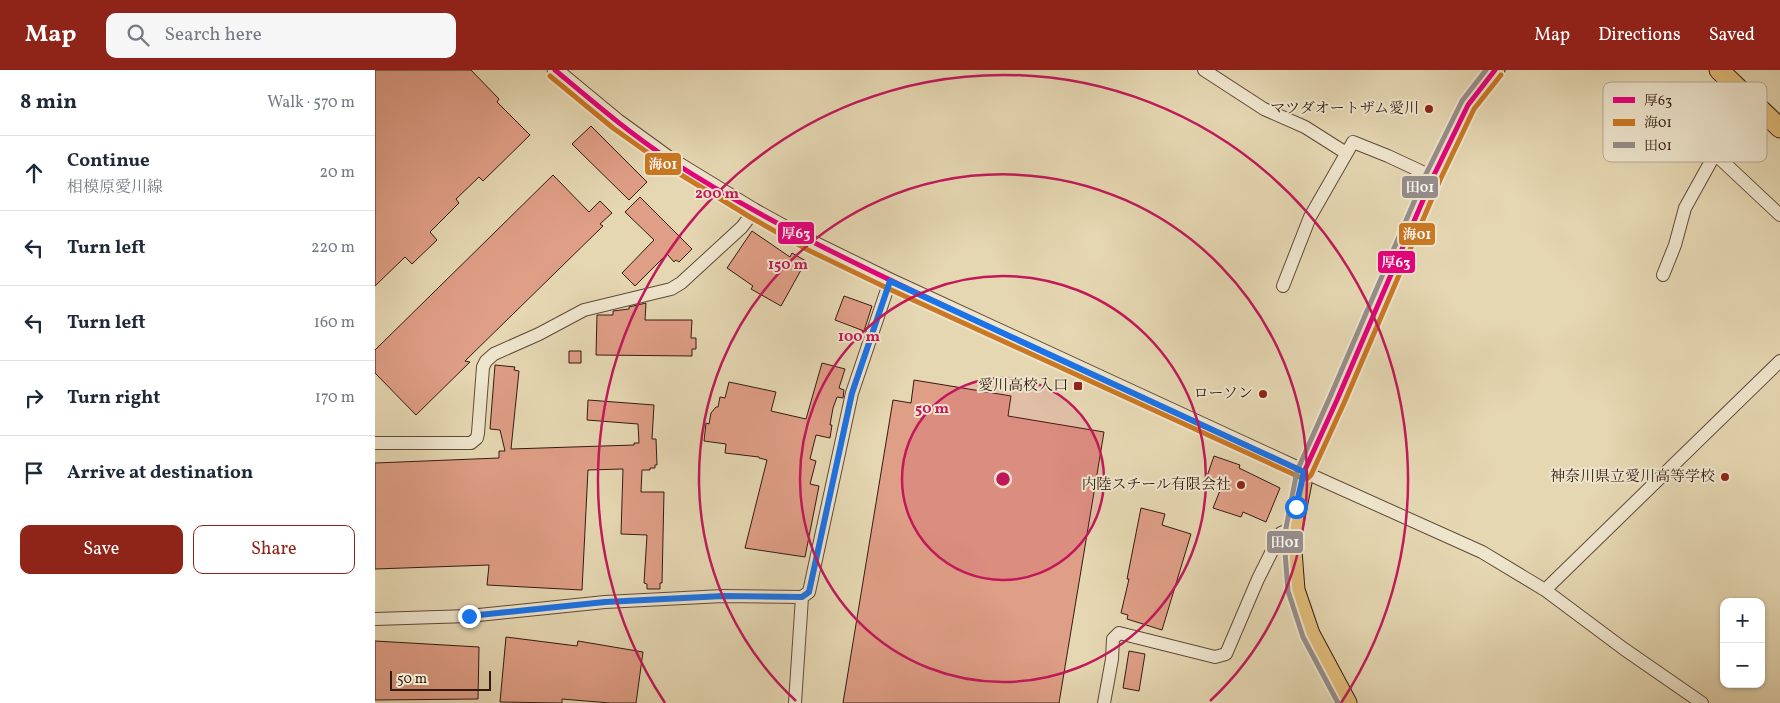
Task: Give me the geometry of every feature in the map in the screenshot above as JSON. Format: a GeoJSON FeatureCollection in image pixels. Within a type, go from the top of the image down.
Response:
{"type":"FeatureCollection","features":[{"type":"Feature","properties":{"kind":"main road"},"geometry":{"type":"LineString","coordinates":[[1719,70],[1732,82]]}},
{"type":"Feature","properties":{"kind":"main road"},"geometry":{"type":"LineString","coordinates":[[1347,703],[1310,634],[1295,590],[1292,551],[1293,528],[1304,472],[1433,177],[1468,105],[1488,74]]}},
{"type":"Feature","properties":{"kind":"main road"},"geometry":{"type":"LineString","coordinates":[[1767,116],[1780,128]]}},
{"type":"Feature","properties":{"kind":"street"},"geometry":{"type":"LineString","coordinates":[[556,70],[618,122],[669,159],[754,211],[812,243],[890,281],[1482,552],[1545,590],[1624,649],[1702,703]]}},
{"type":"Feature","properties":{"kind":"street"},"geometry":{"type":"LineString","coordinates":[[1210,72],[1263,109],[1305,127],[1346,153]]}},
{"type":"Feature","properties":{"kind":"street"},"geometry":{"type":"LineString","coordinates":[[1283,286],[1310,217],[1353,142],[1433,177]]}},
{"type":"Feature","properties":{"kind":"street"},"geometry":{"type":"LineString","coordinates":[[1663,275],[1675,245],[1685,208],[1711,162]]}},
{"type":"Feature","properties":{"kind":"street"},"geometry":{"type":"LineString","coordinates":[[1724,162],[1780,215]]}},
{"type":"Feature","properties":{"kind":"street"},"geometry":{"type":"LineString","coordinates":[[375,443],[471,444],[477,438],[478,433],[483,367],[486,361],[494,354],[539,334],[584,310],[671,289],[681,283],[742,227],[754,211]]}},
{"type":"Feature","properties":{"kind":"street"},"geometry":{"type":"LineString","coordinates":[[375,619],[469,616],[605,602],[723,596],[802,597],[809,592],[852,393],[890,281]]}},
{"type":"Feature","properties":{"kind":"street"},"geometry":{"type":"LineString","coordinates":[[1545,590],[1780,361]]}},
{"type":"Feature","properties":{"kind":"street"},"geometry":{"type":"LineString","coordinates":[[1104,703],[1112,659],[1113,639],[1119,633],[1215,657],[1226,654],[1258,579],[1281,533],[1293,528]]}},
{"type":"Feature","properties":{"kind":"street"},"geometry":{"type":"LineString","coordinates":[[795,703],[802,597]]}},
{"type":"Feature","properties":{"kind":"building"},"geometry":{"type":"Polygon","coordinates":[[[375,70],[471,70],[499,99],[497,102],[530,135],[483,181],[479,177],[456,199],[459,203],[430,232],[437,240],[412,264],[405,257],[375,286],[375,70]]]}},
{"type":"Feature","properties":{"kind":"building"},"geometry":{"type":"Polygon","coordinates":[[[591,126],[647,182],[629,200],[572,144],[591,126]]]}},
{"type":"Feature","properties":{"kind":"building"},"geometry":{"type":"Polygon","coordinates":[[[553,175],[589,212],[600,201],[612,213],[600,224],[603,226],[465,361],[470,362],[416,415],[375,373],[375,350],[553,175]]]}},
{"type":"Feature","properties":{"kind":"building"},"geometry":{"type":"Polygon","coordinates":[[[640,197],[692,249],[679,262],[676,260],[674,262],[667,254],[635,286],[622,273],[654,240],[625,212],[640,197]]]}},
{"type":"Feature","properties":{"kind":"building"},"geometry":{"type":"Polygon","coordinates":[[[752,231],[790,257],[792,253],[806,261],[781,306],[751,289],[753,286],[727,268],[752,231]]]}},
{"type":"Feature","properties":{"kind":"building"},"geometry":{"type":"Polygon","coordinates":[[[844,296],[872,306],[864,331],[835,320],[844,296]]]}},
{"type":"Feature","properties":{"kind":"building"},"geometry":{"type":"Polygon","coordinates":[[[646,303],[645,320],[692,320],[691,338],[696,338],[696,349],[692,349],[692,356],[596,355],[597,315],[613,315],[613,311],[629,309],[629,307],[646,303]]]}},
{"type":"Feature","properties":{"kind":"building"},"geometry":{"type":"Polygon","coordinates":[[[569,351],[581,351],[581,363],[569,363],[569,351]]]}},
{"type":"Feature","properties":{"kind":"building"},"geometry":{"type":"Polygon","coordinates":[[[822,363],[845,369],[839,388],[844,390],[843,398],[837,397],[833,408],[830,438],[816,435],[810,459],[816,461],[810,484],[819,486],[805,557],[745,548],[767,460],[759,457],[725,453],[726,444],[704,441],[706,423],[709,424],[711,413],[718,407],[720,397],[725,398],[729,382],[776,392],[771,411],[806,419],[822,363]]]}},
{"type":"Feature","properties":{"kind":"building"},"geometry":{"type":"Polygon","coordinates":[[[495,365],[515,367],[514,370],[519,371],[511,449],[634,445],[634,443],[639,443],[638,424],[587,420],[588,400],[654,405],[652,439],[656,439],[657,465],[655,465],[655,468],[650,468],[650,470],[642,470],[641,492],[664,492],[662,583],[660,583],[660,589],[647,589],[647,584],[644,583],[647,535],[621,534],[623,469],[588,470],[582,590],[487,585],[489,565],[375,569],[375,463],[499,458],[499,451],[505,451],[500,430],[490,429],[495,365]]]}},
{"type":"Feature","properties":{"kind":"building"},"geometry":{"type":"Polygon","coordinates":[[[914,380],[1011,396],[1008,416],[1104,432],[1059,703],[843,703],[893,400],[911,403],[914,380]]]}},
{"type":"Feature","properties":{"kind":"building"},"geometry":{"type":"Polygon","coordinates":[[[1214,456],[1240,465],[1239,468],[1280,488],[1266,522],[1243,512],[1241,517],[1213,508],[1221,488],[1205,482],[1214,456]]]}},
{"type":"Feature","properties":{"kind":"building"},"geometry":{"type":"Polygon","coordinates":[[[1141,508],[1165,514],[1162,525],[1191,534],[1162,630],[1127,619],[1128,615],[1121,613],[1141,508]]]}},
{"type":"Feature","properties":{"kind":"building"},"geometry":{"type":"Polygon","coordinates":[[[506,637],[577,646],[578,641],[643,652],[636,703],[562,699],[562,703],[500,702],[506,637]]]}},
{"type":"Feature","properties":{"kind":"building"},"geometry":{"type":"Polygon","coordinates":[[[375,641],[479,647],[478,699],[375,700],[375,641]]]}},
{"type":"Feature","properties":{"kind":"building"},"geometry":{"type":"Polygon","coordinates":[[[1129,651],[1145,654],[1139,691],[1123,688],[1129,651]]]}},
{"type":"Feature","properties":{"kind":"transit line","name":"厚63"},"geometry":{"type":"LineString","coordinates":[[555,70],[655,150],[749,208],[789,230],[913,291],[1304,472],[1433,177],[1468,105],[1495,70]]}},
{"type":"Feature","properties":{"kind":"transit line","name":"田01"},"geometry":{"type":"LineString","coordinates":[[1338,703],[1303,637],[1288,591],[1285,552],[1286,528],[1297,471],[1426,174],[1462,101],[1486,70]]}},
{"type":"Feature","properties":{"kind":"transit line","name":"海01"},"geometry":{"type":"LineString","coordinates":[[550,76],[613,128],[665,165],[808,250],[1304,479],[1311,475],[1440,180],[1474,109],[1501,75]]}},
{"type":"Feature","properties":{"kind":"place","name":"マツダオートザム愛川"},"geometry":{"type":"Point","coordinates":[1429,109]}},
{"type":"Feature","properties":{"kind":"place","name":"愛川高校入口"},"geometry":{"type":"Point","coordinates":[1078,386]}},
{"type":"Feature","properties":{"kind":"place","name":"ローソン"},"geometry":{"type":"Point","coordinates":[1263,394]}},
{"type":"Feature","properties":{"kind":"place","name":"神奈川県立愛川高等学校"},"geometry":{"type":"Point","coordinates":[1725,477]}},
{"type":"Feature","properties":{"kind":"place","name":"内陸スチール有限会社"},"geometry":{"type":"Point","coordinates":[1241,485]}},
{"type":"Feature","properties":{"kind":"route"},"geometry":{"type":"LineString","coordinates":[[469,616],[605,602],[723,596],[802,597],[809,592],[852,393],[890,281],[1304,472],[1296,507]]}}]}
